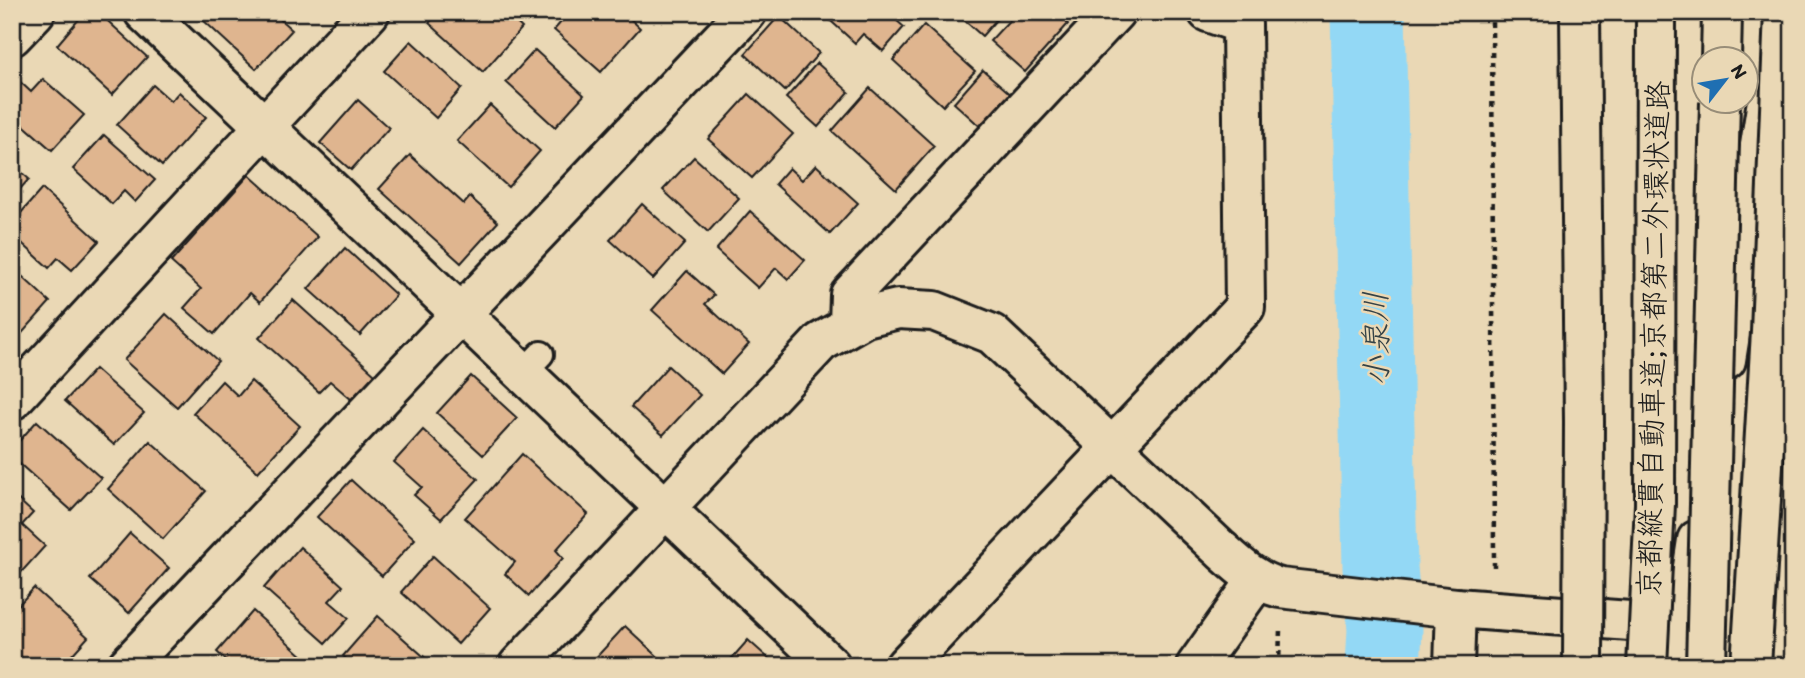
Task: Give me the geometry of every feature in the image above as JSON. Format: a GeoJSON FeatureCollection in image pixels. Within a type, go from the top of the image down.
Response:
{"type":"FeatureCollection","features":[{"type":"Feature","properties":{"kind":"main road"},"geometry":{"type":"LineString","coordinates":[[12,36],[35,12]]}},
{"type":"Feature","properties":{"kind":"main road"},"geometry":{"type":"LineString","coordinates":[[144,12],[461,313],[532,363],[666,508],[831,666]]}},
{"type":"Feature","properties":{"kind":"main road"},"geometry":{"type":"LineString","coordinates":[[12,400],[370,12]]}},
{"type":"Feature","properties":{"kind":"main road"},"geometry":{"type":"LineString","coordinates":[[127,666],[747,12]]}},
{"type":"Feature","properties":{"kind":"main road"},"geometry":{"type":"LineString","coordinates":[[849,324],[850,295],[1115,12]]}},
{"type":"Feature","properties":{"kind":"main road"},"geometry":{"type":"LineString","coordinates":[[905,666],[1245,307],[1242,24],[1208,12]]}},
{"type":"Feature","properties":{"kind":"main road"},"geometry":{"type":"LineString","coordinates":[[1580,12],[1584,422],[1583,666]]}},
{"type":"Feature","properties":{"kind":"main road","name":"京都縦貫自動車道;京都第二外環状道路"},"geometry":{"type":"LineString","coordinates":[[1647,666],[1655,504],[1656,12]]}},
{"type":"Feature","properties":{"kind":"main road"},"geometry":{"type":"LineString","coordinates":[[1721,46],[1722,12]]}},
{"type":"Feature","properties":{"kind":"main road"},"geometry":{"type":"LineString","coordinates":[[1678,666],[1769,86],[1777,12]]}},
{"type":"Feature","properties":{"kind":"main road"},"geometry":{"type":"LineString","coordinates":[[1751,666],[1771,332],[1784,12]]}},
{"type":"Feature","properties":{"kind":"main road","name":"京都縦貫自動車道;京都第二外環状道路"},"geometry":{"type":"LineString","coordinates":[[1706,666],[1720,116]]}},
{"type":"Feature","properties":{"kind":"main road"},"geometry":{"type":"LineString","coordinates":[[518,666],[821,342],[865,317],[898,309],[934,311],[992,334],[1209,539],[1257,580],[1280,589],[1451,607],[1684,625]]}},
{"type":"Feature","properties":{"kind":"main road"},"geometry":{"type":"LineString","coordinates":[[1196,666],[1257,580]]}},
{"type":"Feature","properties":{"kind":"main road"},"geometry":{"type":"LineString","coordinates":[[1451,607],[1454,666]]}},
{"type":"Feature","properties":{"kind":"path"},"geometry":{"type":"LineString","coordinates":[[1492,12],[1493,610]]}},
{"type":"Feature","properties":{"kind":"building"},"geometry":{"type":"Polygon","coordinates":[[[85,12],[98,12],[147,57],[112,95],[57,45],[85,12]]]}},
{"type":"Feature","properties":{"kind":"building"},"geometry":{"type":"Polygon","coordinates":[[[210,12],[272,12],[292,30],[256,69],[203,20],[210,12]]]}},
{"type":"Feature","properties":{"kind":"building"},"geometry":{"type":"Polygon","coordinates":[[[439,12],[505,12],[522,28],[483,72],[429,23],[439,12]]]}},
{"type":"Feature","properties":{"kind":"building"},"geometry":{"type":"Polygon","coordinates":[[[570,12],[623,12],[640,28],[601,72],[554,30],[570,12]]]}},
{"type":"Feature","properties":{"kind":"building"},"geometry":{"type":"Polygon","coordinates":[[[821,12],[887,12],[904,27],[883,51],[863,34],[855,43],[821,12]]]}},
{"type":"Feature","properties":{"kind":"building"},"geometry":{"type":"Polygon","coordinates":[[[955,12],[1003,12],[982,36],[955,12]]]}},
{"type":"Feature","properties":{"kind":"building"},"geometry":{"type":"Polygon","coordinates":[[[1017,12],[1055,12],[1068,24],[1025,72],[990,41],[1017,12]]]}},
{"type":"Feature","properties":{"kind":"building"},"geometry":{"type":"Polygon","coordinates":[[[779,16],[819,53],[785,91],[745,54],[779,16]]]}},
{"type":"Feature","properties":{"kind":"building"},"geometry":{"type":"Polygon","coordinates":[[[924,25],[975,71],[943,106],[893,60],[924,25]]]}},
{"type":"Feature","properties":{"kind":"building"},"geometry":{"type":"Polygon","coordinates":[[[411,41],[462,88],[436,118],[384,71],[411,41]]]}},
{"type":"Feature","properties":{"kind":"building"},"geometry":{"type":"Polygon","coordinates":[[[535,50],[584,95],[555,127],[506,82],[535,50]]]}},
{"type":"Feature","properties":{"kind":"building"},"geometry":{"type":"Polygon","coordinates":[[[817,63],[849,92],[818,127],[786,98],[817,63]]]}},
{"type":"Feature","properties":{"kind":"building"},"geometry":{"type":"Polygon","coordinates":[[[983,70],[1013,96],[983,129],[954,103],[983,70]]]}},
{"type":"Feature","properties":{"kind":"building"},"geometry":{"type":"Polygon","coordinates":[[[16,78],[31,92],[43,79],[84,115],[52,150],[12,115],[12,83],[16,78]]]}},
{"type":"Feature","properties":{"kind":"building"},"geometry":{"type":"Polygon","coordinates":[[[153,85],[171,101],[179,92],[206,117],[162,166],[117,125],[153,85]]]}},
{"type":"Feature","properties":{"kind":"building"},"geometry":{"type":"Polygon","coordinates":[[[870,88],[934,146],[896,189],[832,131],[870,88]]]}},
{"type":"Feature","properties":{"kind":"building"},"geometry":{"type":"Polygon","coordinates":[[[749,94],[793,134],[752,178],[708,139],[749,94]]]}},
{"type":"Feature","properties":{"kind":"building"},"geometry":{"type":"Polygon","coordinates":[[[358,100],[389,128],[351,170],[320,143],[358,100]]]}},
{"type":"Feature","properties":{"kind":"building"},"geometry":{"type":"Polygon","coordinates":[[[490,105],[540,151],[508,187],[457,141],[490,105]]]}},
{"type":"Feature","properties":{"kind":"building"},"geometry":{"type":"Polygon","coordinates":[[[104,135],[155,180],[135,202],[124,191],[112,204],[73,169],[104,135]]]}},
{"type":"Feature","properties":{"kind":"building"},"geometry":{"type":"Polygon","coordinates":[[[410,155],[464,204],[470,197],[498,222],[461,263],[379,189],[410,155]]]}},
{"type":"Feature","properties":{"kind":"building"},"geometry":{"type":"Polygon","coordinates":[[[694,157],[739,198],[708,232],[663,190],[694,157]]]}},
{"type":"Feature","properties":{"kind":"building"},"geometry":{"type":"Polygon","coordinates":[[[12,164],[29,179],[12,198],[12,164]]]}},
{"type":"Feature","properties":{"kind":"building"},"geometry":{"type":"Polygon","coordinates":[[[816,165],[858,203],[830,234],[775,184],[789,168],[802,180],[816,165]]]}},
{"type":"Feature","properties":{"kind":"building"},"geometry":{"type":"Polygon","coordinates":[[[249,175],[318,237],[260,302],[250,293],[214,334],[184,308],[201,289],[171,262],[249,175]]]}},
{"type":"Feature","properties":{"kind":"building"},"geometry":{"type":"Polygon","coordinates":[[[42,189],[99,241],[72,270],[58,258],[49,268],[12,234],[12,223],[42,189]]]}},
{"type":"Feature","properties":{"kind":"building"},"geometry":{"type":"Polygon","coordinates":[[[642,204],[685,243],[653,279],[610,240],[642,204]]]}},
{"type":"Feature","properties":{"kind":"building"},"geometry":{"type":"Polygon","coordinates":[[[750,211],[805,260],[788,279],[776,268],[758,288],[716,250],[750,211]]]}},
{"type":"Feature","properties":{"kind":"building"},"geometry":{"type":"Polygon","coordinates":[[[345,248],[396,295],[360,335],[308,289],[345,248]]]}},
{"type":"Feature","properties":{"kind":"building"},"geometry":{"type":"Polygon","coordinates":[[[12,267],[50,302],[15,341],[12,339],[12,267]]]}},
{"type":"Feature","properties":{"kind":"building"},"geometry":{"type":"Polygon","coordinates":[[[687,271],[714,295],[705,304],[749,344],[722,374],[652,310],[687,271]]]}},
{"type":"Feature","properties":{"kind":"building"},"geometry":{"type":"Polygon","coordinates":[[[293,300],[375,374],[352,400],[330,381],[319,392],[259,338],[293,300]]]}},
{"type":"Feature","properties":{"kind":"building"},"geometry":{"type":"Polygon","coordinates":[[[166,314],[218,361],[177,407],[124,360],[166,314]]]}},
{"type":"Feature","properties":{"kind":"building"},"geometry":{"type":"Polygon","coordinates":[[[668,366],[700,395],[663,435],[631,407],[668,366]]]}},
{"type":"Feature","properties":{"kind":"building"},"geometry":{"type":"Polygon","coordinates":[[[95,369],[144,413],[114,445],[65,401],[95,369]]]}},
{"type":"Feature","properties":{"kind":"building"},"geometry":{"type":"Polygon","coordinates":[[[471,376],[517,418],[483,455],[437,413],[471,376]]]}},
{"type":"Feature","properties":{"kind":"building"},"geometry":{"type":"Polygon","coordinates":[[[222,381],[238,396],[251,381],[300,426],[258,472],[193,413],[222,381]]]}},
{"type":"Feature","properties":{"kind":"building"},"geometry":{"type":"Polygon","coordinates":[[[37,421],[101,478],[71,510],[12,457],[12,449],[37,421]]]}},
{"type":"Feature","properties":{"kind":"building"},"geometry":{"type":"Polygon","coordinates":[[[423,430],[478,479],[441,519],[414,495],[422,487],[394,462],[423,430]]]}},
{"type":"Feature","properties":{"kind":"building"},"geometry":{"type":"Polygon","coordinates":[[[150,441],[206,491],[163,539],[108,489],[150,441]]]}},
{"type":"Feature","properties":{"kind":"building"},"geometry":{"type":"Polygon","coordinates":[[[522,454],[588,514],[556,550],[563,558],[529,596],[505,574],[515,562],[465,518],[522,454]]]}},
{"type":"Feature","properties":{"kind":"building"},"geometry":{"type":"Polygon","coordinates":[[[351,480],[415,539],[382,576],[317,517],[351,480]]]}},
{"type":"Feature","properties":{"kind":"building"},"geometry":{"type":"Polygon","coordinates":[[[12,494],[33,513],[22,525],[45,546],[17,577],[12,573],[12,494]]]}},
{"type":"Feature","properties":{"kind":"building"},"geometry":{"type":"Polygon","coordinates":[[[130,533],[169,568],[129,613],[90,579],[130,533]]]}},
{"type":"Feature","properties":{"kind":"building"},"geometry":{"type":"Polygon","coordinates":[[[300,547],[343,586],[329,601],[349,618],[326,643],[264,588],[300,547]]]}},
{"type":"Feature","properties":{"kind":"building"},"geometry":{"type":"Polygon","coordinates":[[[433,556],[490,608],[458,644],[401,592],[433,556]]]}},
{"type":"Feature","properties":{"kind":"building"},"geometry":{"type":"Polygon","coordinates":[[[34,588],[88,637],[62,666],[29,666],[12,651],[12,612],[34,588]]]}},
{"type":"Feature","properties":{"kind":"building"},"geometry":{"type":"Polygon","coordinates":[[[253,611],[304,657],[296,666],[232,666],[217,652],[253,611]]]}},
{"type":"Feature","properties":{"kind":"building"},"geometry":{"type":"Polygon","coordinates":[[[378,616],[431,663],[429,666],[354,666],[343,656],[378,616]]]}},
{"type":"Feature","properties":{"kind":"building"},"geometry":{"type":"Polygon","coordinates":[[[625,626],[668,666],[594,666],[591,663],[625,626]]]}},
{"type":"Feature","properties":{"kind":"building"},"geometry":{"type":"Polygon","coordinates":[[[748,640],[777,666],[725,666],[748,640]]]}},
{"type":"Feature","properties":{"kind":"waterway","name":"小泉川"},"geometry":{"type":"LineString","coordinates":[[1368,12],[1380,567],[1385,630],[1383,666]]}}]}
